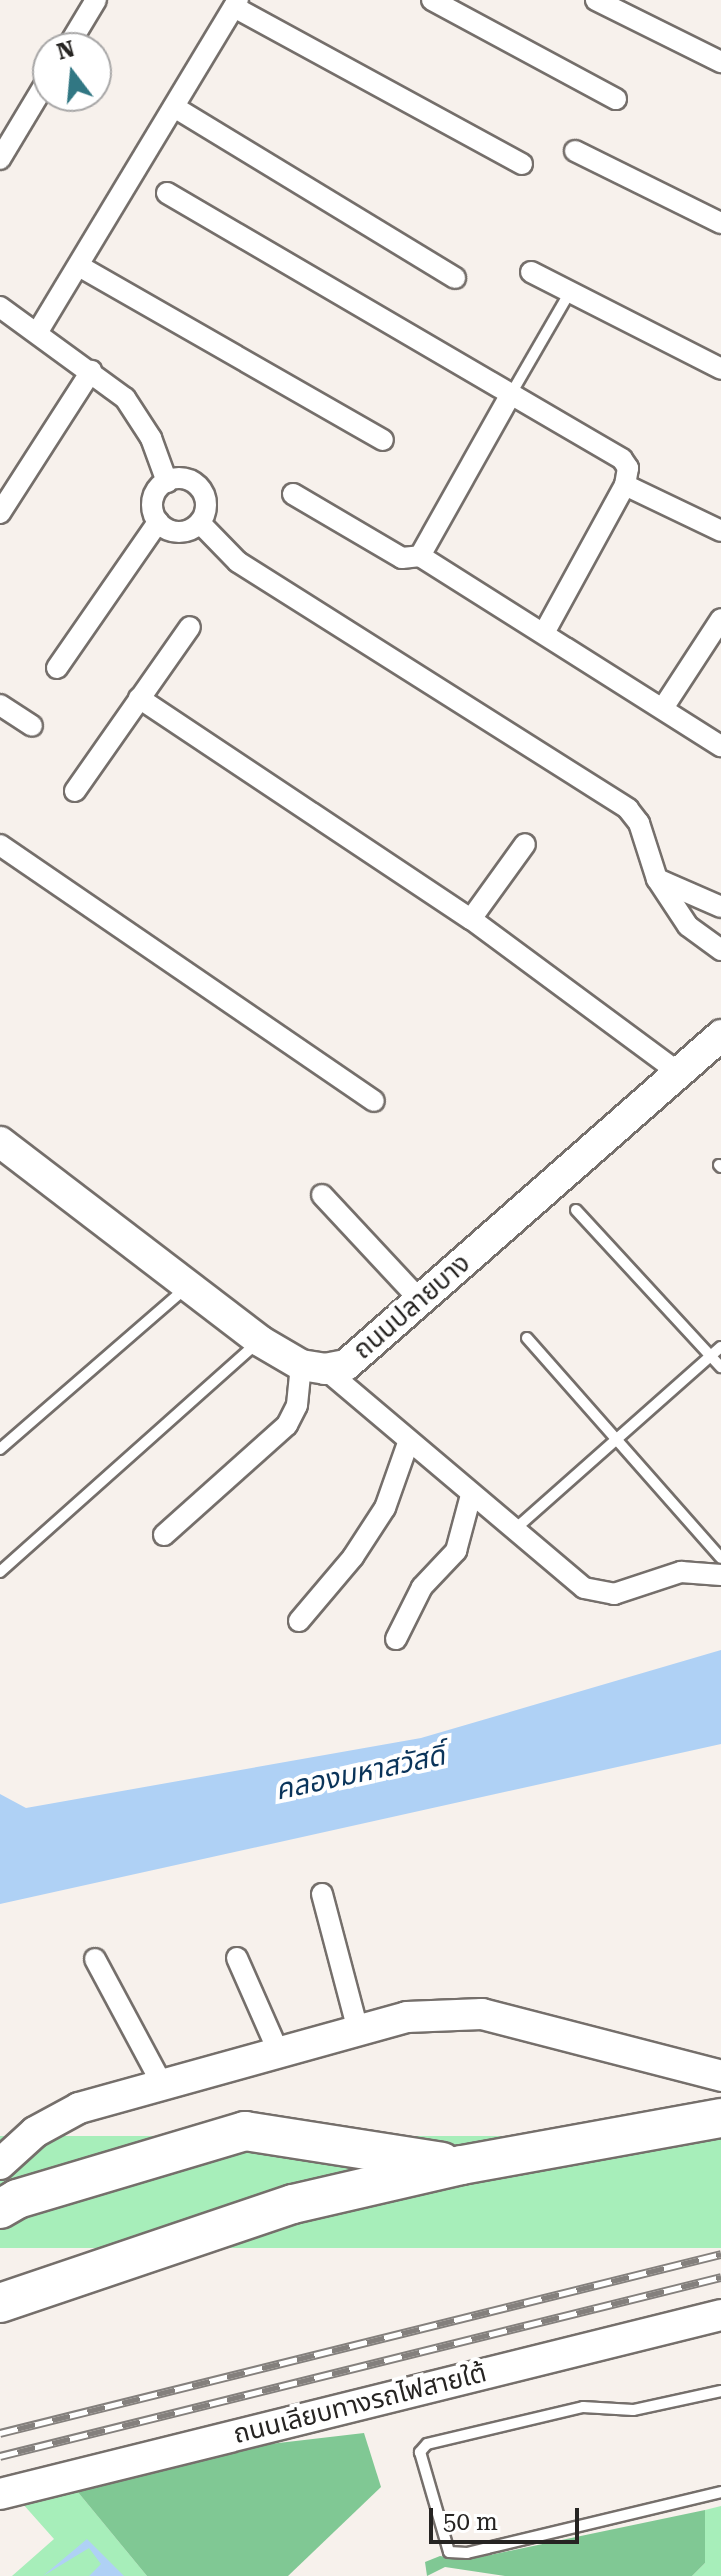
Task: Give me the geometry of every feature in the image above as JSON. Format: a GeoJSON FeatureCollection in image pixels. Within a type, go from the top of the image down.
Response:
{"type":"FeatureCollection","features":[{"type":"Feature","properties":{"kind":"highway"},"geometry":{"type":"LineString","coordinates":[[0,2303],[293,2204],[462,2165],[721,2118]]}},
{"type":"Feature","properties":{"kind":"highway"},"geometry":{"type":"LineString","coordinates":[[0,2209],[17,2199],[245,2131],[462,2165]]}},
{"type":"Feature","properties":{"kind":"main road","name":"ถนนปลายบาง"},"geometry":{"type":"LineString","coordinates":[[313,1367],[346,1365],[721,1035]]}},
{"type":"Feature","properties":{"kind":"main road"},"geometry":{"type":"LineString","coordinates":[[3,1148],[260,1341],[313,1367]]}},
{"type":"Feature","properties":{"kind":"main road"},"geometry":{"type":"LineString","coordinates":[[0,2164],[35,2132],[79,2108],[161,2082],[407,2017],[482,2014],[721,2076]]}},
{"type":"Feature","properties":{"kind":"main road","name":"ถนนเลียบทางรถไฟสายใต้"},"geometry":{"type":"LineString","coordinates":[[0,2494],[721,2315]]}},
{"type":"Feature","properties":{"kind":"street"},"geometry":{"type":"LineString","coordinates":[[77,32],[96,0]]}},
{"type":"Feature","properties":{"kind":"street"},"geometry":{"type":"LineString","coordinates":[[432,0],[616,99]]}},
{"type":"Feature","properties":{"kind":"street"},"geometry":{"type":"LineString","coordinates":[[596,0],[721,62]]}},
{"type":"Feature","properties":{"kind":"street"},"geometry":{"type":"LineString","coordinates":[[37,333],[236,4],[522,164]]}},
{"type":"Feature","properties":{"kind":"street"},"geometry":{"type":"LineString","coordinates":[[0,159],[32,106]]}},
{"type":"Feature","properties":{"kind":"street"},"geometry":{"type":"LineString","coordinates":[[174,107],[455,278]]}},
{"type":"Feature","properties":{"kind":"street"},"geometry":{"type":"LineString","coordinates":[[575,151],[720,220]]}},
{"type":"Feature","properties":{"kind":"street"},"geometry":{"type":"LineString","coordinates":[[167,193],[622,459],[628,468],[625,485],[545,631]]}},
{"type":"Feature","properties":{"kind":"street"},"geometry":{"type":"LineString","coordinates":[[79,266],[383,440]]}},
{"type":"Feature","properties":{"kind":"street"},"geometry":{"type":"LineString","coordinates":[[531,272],[721,369]]}},
{"type":"Feature","properties":{"kind":"street"},"geometry":{"type":"LineString","coordinates":[[0,307],[125,398],[151,438],[167,482]]}},
{"type":"Feature","properties":{"kind":"street"},"geometry":{"type":"LineString","coordinates":[[0,513],[91,371]]}},
{"type":"Feature","properties":{"kind":"street"},"geometry":{"type":"LineString","coordinates":[[420,556],[511,394]]}},
{"type":"Feature","properties":{"kind":"street"},"geometry":{"type":"LineString","coordinates":[[185,479],[200,489],[206,506],[200,523],[184,532],[158,522],[152,505],[167,482],[185,479]]}},
{"type":"Feature","properties":{"kind":"street"},"geometry":{"type":"LineString","coordinates":[[625,485],[721,531]]}},
{"type":"Feature","properties":{"kind":"street"},"geometry":{"type":"LineString","coordinates":[[293,494],[402,558],[420,556],[545,631],[721,746]]}},
{"type":"Feature","properties":{"kind":"street"},"geometry":{"type":"LineString","coordinates":[[57,668],[158,522]]}},
{"type":"Feature","properties":{"kind":"street"},"geometry":{"type":"LineString","coordinates":[[200,523],[238,562],[628,809],[639,823],[657,879],[688,926],[721,950]]}},
{"type":"Feature","properties":{"kind":"street"},"geometry":{"type":"LineString","coordinates":[[663,708],[721,619]]}},
{"type":"Feature","properties":{"kind":"street"},"geometry":{"type":"LineString","coordinates":[[75,791],[190,627]]}},
{"type":"Feature","properties":{"kind":"street"},"geometry":{"type":"LineString","coordinates":[[139,698],[471,919],[679,1073]]}},
{"type":"Feature","properties":{"kind":"street"},"geometry":{"type":"LineString","coordinates":[[0,705],[32,726]]}},
{"type":"Feature","properties":{"kind":"street"},"geometry":{"type":"LineString","coordinates":[[471,919],[525,844]]}},
{"type":"Feature","properties":{"kind":"street"},"geometry":{"type":"LineString","coordinates":[[0,845],[374,1101]]}},
{"type":"Feature","properties":{"kind":"street"},"geometry":{"type":"LineString","coordinates":[[657,879],[721,907]]}},
{"type":"Feature","properties":{"kind":"street"},"geometry":{"type":"LineString","coordinates":[[322,1195],[420,1300]]}},
{"type":"Feature","properties":{"kind":"street"},"geometry":{"type":"LineString","coordinates":[[164,1535],[287,1425],[313,1367],[514,1530],[596,1592],[614,1594],[681,1572],[721,1575]]}},
{"type":"Feature","properties":{"kind":"street"},"geometry":{"type":"LineString","coordinates":[[299,1621],[353,1557],[385,1508],[408,1443]]}},
{"type":"Feature","properties":{"kind":"street"},"geometry":{"type":"LineString","coordinates":[[396,1639],[422,1587],[456,1551],[471,1495]]}},
{"type":"Feature","properties":{"kind":"street"},"geometry":{"type":"LineString","coordinates":[[322,1894],[358,2030]]}},
{"type":"Feature","properties":{"kind":"street"},"geometry":{"type":"LineString","coordinates":[[237,1958],[278,2051]]}},
{"type":"Feature","properties":{"kind":"street"},"geometry":{"type":"LineString","coordinates":[[95,1959],[161,2082]]}},
{"type":"Feature","properties":{"kind":"lane"},"geometry":{"type":"LineString","coordinates":[[511,394],[570,292]]}},
{"type":"Feature","properties":{"kind":"lane"},"geometry":{"type":"LineString","coordinates":[[576,1210],[721,1367]]}},
{"type":"Feature","properties":{"kind":"lane"},"geometry":{"type":"LineString","coordinates":[[0,1449],[188,1286]]}},
{"type":"Feature","properties":{"kind":"lane"},"geometry":{"type":"LineString","coordinates":[[527,1338],[721,1558]]}},
{"type":"Feature","properties":{"kind":"lane"},"geometry":{"type":"LineString","coordinates":[[0,1572],[260,1341]]}},
{"type":"Feature","properties":{"kind":"lane"},"geometry":{"type":"LineString","coordinates":[[514,1530],[721,1347]]}},
{"type":"Feature","properties":{"kind":"lane"},"geometry":{"type":"LineString","coordinates":[[721,2391],[633,2410],[583,2407],[427,2444],[420,2452],[449,2552],[467,2553],[721,2492]]}},
{"type":"Feature","properties":{"kind":"green space"},"geometry":{"type":"Polygon","coordinates":[[[0,2136],[721,2136],[721,2248],[0,2248],[0,2136]]]}},
{"type":"Feature","properties":{"kind":"green space"},"geometry":{"type":"Polygon","coordinates":[[[364,2433],[381,2487],[288,2576],[147,2576],[77,2491],[270,2444],[364,2433]]]}},
{"type":"Feature","properties":{"kind":"green space"},"geometry":{"type":"Polygon","coordinates":[[[77,2491],[147,2576],[12,2576],[54,2539],[22,2503],[77,2491]]]}},
{"type":"Feature","properties":{"kind":"green space"},"geometry":{"type":"Polygon","coordinates":[[[721,2506],[721,2576],[692,2576],[705,2563],[705,2510],[721,2506]]]}},
{"type":"Feature","properties":{"kind":"green space"},"geometry":{"type":"Polygon","coordinates":[[[705,2510],[705,2563],[692,2576],[505,2576],[445,2567],[427,2576],[425,2562],[440,2556],[466,2560],[705,2510]]]}},
{"type":"Feature","properties":{"kind":"water","name":"คลองมหาสวัสดิ์"},"geometry":{"type":"Polygon","coordinates":[[[721,1650],[721,1744],[0,1904],[0,1794],[26,1808],[421,1738],[721,1650]]]}},
{"type":"Feature","properties":{"kind":"water"},"geometry":{"type":"Polygon","coordinates":[[[87,2539],[124,2576],[89,2576],[101,2564],[89,2548],[43,2576],[87,2539]]]}},
{"type":"Feature","properties":{"kind":"railway"},"geometry":{"type":"LineString","coordinates":[[0,2433],[721,2254]]}},
{"type":"Feature","properties":{"kind":"railway"},"geometry":{"type":"LineString","coordinates":[[0,2456],[721,2277]]}}]}
